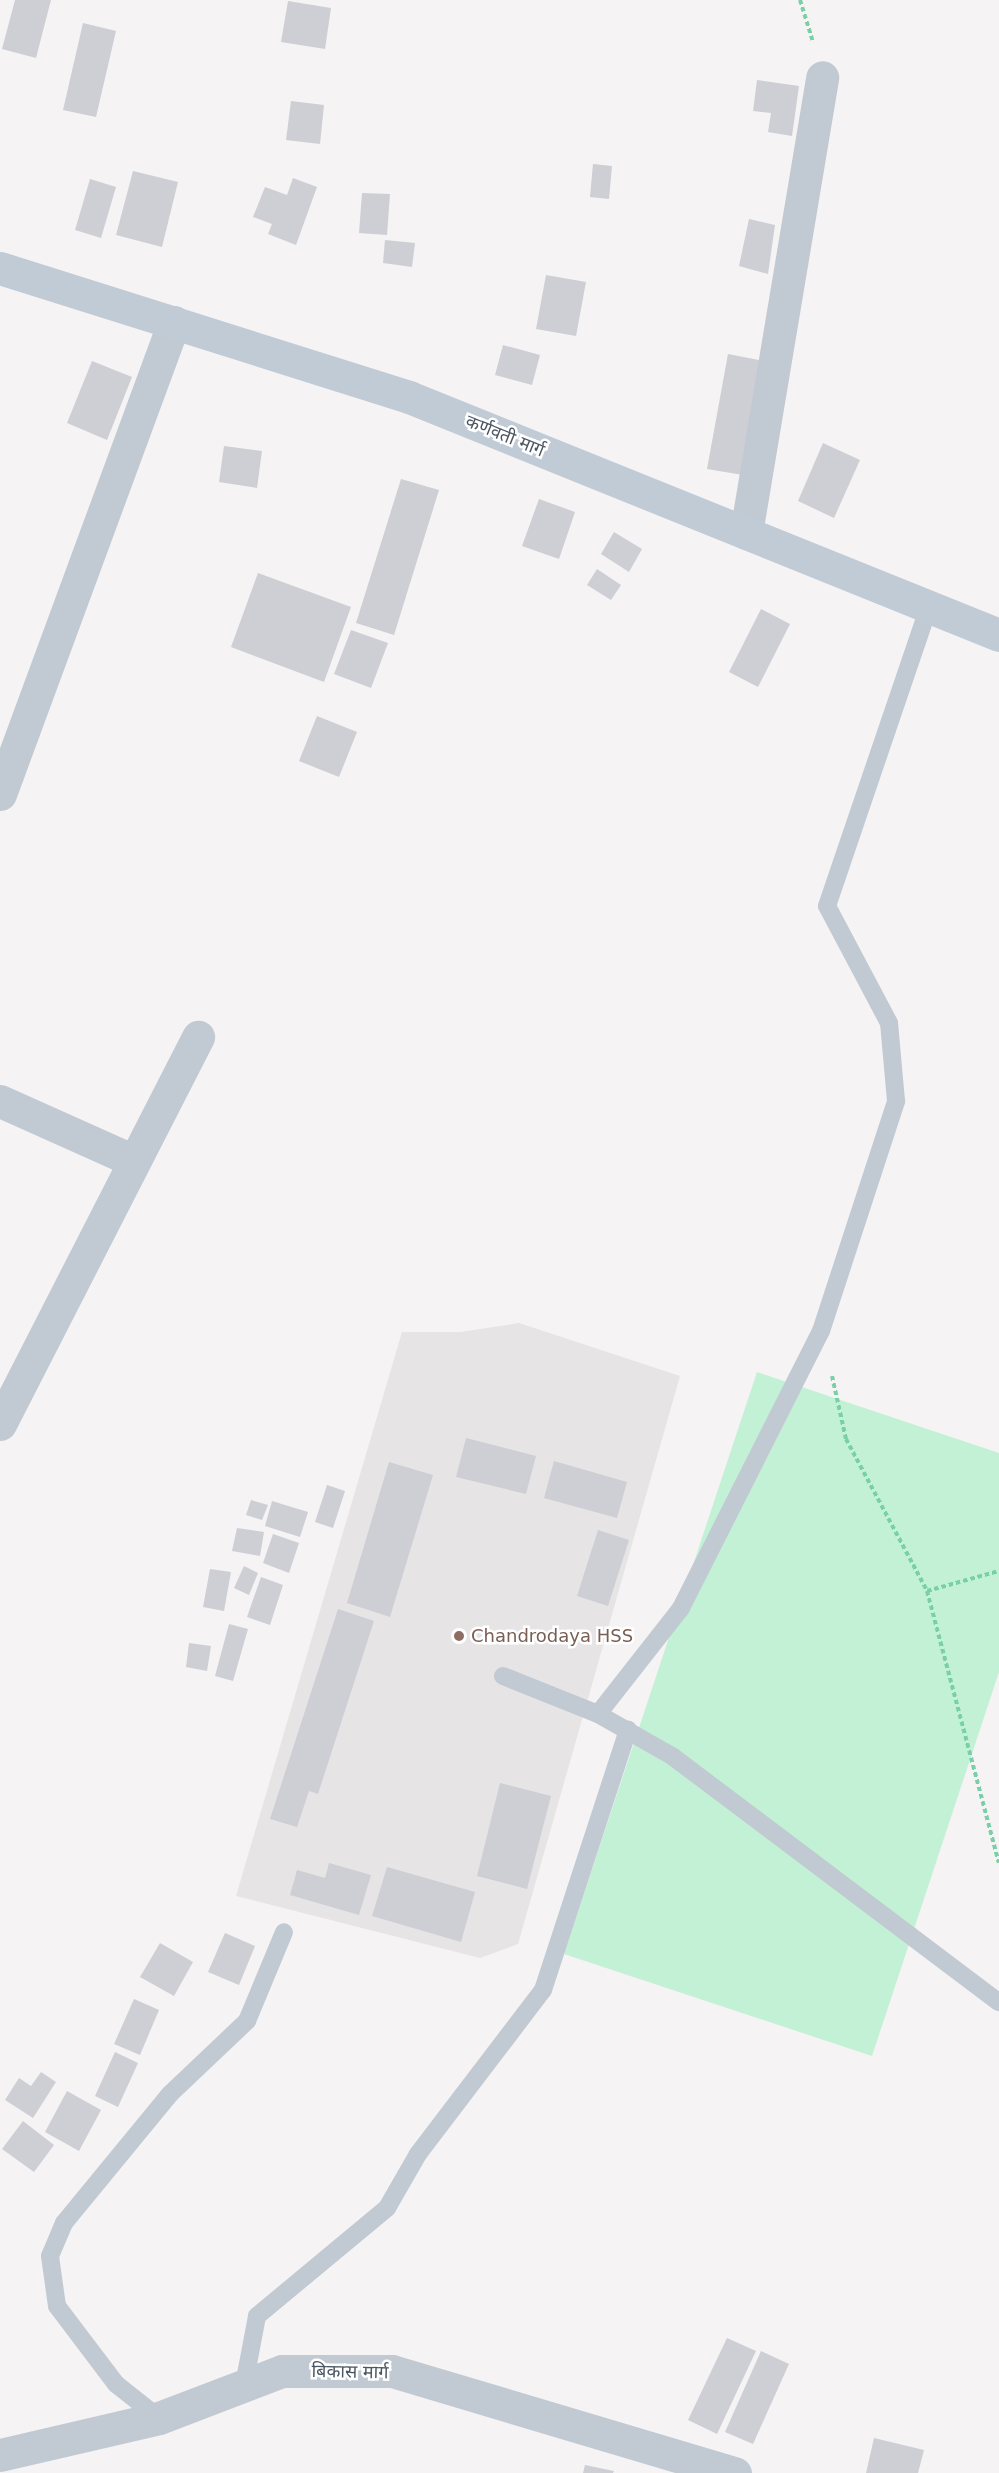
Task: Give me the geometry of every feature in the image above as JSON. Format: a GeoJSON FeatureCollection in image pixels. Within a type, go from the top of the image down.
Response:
{"type":"FeatureCollection","features":[{"type":"Feature","properties":{"kind":"main road","name":"कर्णवती मार्ग"},"geometry":{"type":"LineString","coordinates":[[0,268],[409,397],[999,635]]}},
{"type":"Feature","properties":{"kind":"street"},"geometry":{"type":"LineString","coordinates":[[746,533],[822,77]]}},
{"type":"Feature","properties":{"kind":"street"},"geometry":{"type":"LineString","coordinates":[[0,794],[174,322]]}},
{"type":"Feature","properties":{"kind":"street"},"geometry":{"type":"LineString","coordinates":[[0,1424],[132,1160],[198,1037]]}},
{"type":"Feature","properties":{"kind":"street"},"geometry":{"type":"LineString","coordinates":[[0,1101],[132,1160]]}},
{"type":"Feature","properties":{"kind":"street","name":"बिकास मार्ग"},"geometry":{"type":"LineString","coordinates":[[0,2455],[159,2418],[282,2371],[392,2371],[735,2473]]}},
{"type":"Feature","properties":{"kind":"lane"},"geometry":{"type":"LineString","coordinates":[[598,1714],[681,1608],[821,1331],[896,1101],[890,1023],[827,906],[929,607]]}},
{"type":"Feature","properties":{"kind":"lane"},"geometry":{"type":"LineString","coordinates":[[503,1676],[598,1714],[682,1763],[999,2002]]}},
{"type":"Feature","properties":{"kind":"lane"},"geometry":{"type":"LineString","coordinates":[[244,2385],[257,2316],[387,2208],[418,2154],[543,1990],[628,1730]]}},
{"type":"Feature","properties":{"kind":"lane"},"geometry":{"type":"LineString","coordinates":[[159,2418],[116,2384],[57,2306],[50,2256],[64,2223],[162,2103],[247,2021],[284,1932]]}},
{"type":"Feature","properties":{"kind":"path"},"geometry":{"type":"LineString","coordinates":[[800,0],[822,77]]}},
{"type":"Feature","properties":{"kind":"path"},"geometry":{"type":"LineString","coordinates":[[821,1331],[846,1439],[927,1591],[999,1863]]}},
{"type":"Feature","properties":{"kind":"path"},"geometry":{"type":"LineString","coordinates":[[927,1591],[999,1571]]}},
{"type":"Feature","properties":{"kind":"shaded area","name":"Chandrodaya HSS"},"geometry":{"type":"Polygon","coordinates":[[[519,1323],[680,1376],[518,1944],[480,1958],[236,1896],[402,1332],[461,1332],[519,1323]]]}},
{"type":"Feature","properties":{"kind":"green space"},"geometry":{"type":"Polygon","coordinates":[[[757,1372],[999,1453],[999,1672],[872,2056],[564,1954],[757,1372]]]}},
{"type":"Feature","properties":{"kind":"building"},"geometry":{"type":"Polygon","coordinates":[[[15,0],[51,0],[36,58],[2,49],[15,0]]]}},
{"type":"Feature","properties":{"kind":"building"},"geometry":{"type":"Polygon","coordinates":[[[288,1],[331,8],[325,49],[281,42],[288,1]]]}},
{"type":"Feature","properties":{"kind":"building"},"geometry":{"type":"Polygon","coordinates":[[[83,23],[116,31],[96,117],[63,110],[83,23]]]}},
{"type":"Feature","properties":{"kind":"building"},"geometry":{"type":"Polygon","coordinates":[[[757,80],[799,86],[792,136],[768,132],[771,113],[753,111],[757,80]]]}},
{"type":"Feature","properties":{"kind":"building"},"geometry":{"type":"Polygon","coordinates":[[[291,101],[324,105],[320,144],[286,140],[291,101]]]}},
{"type":"Feature","properties":{"kind":"building"},"geometry":{"type":"Polygon","coordinates":[[[593,164],[612,166],[609,199],[590,197],[593,164]]]}},
{"type":"Feature","properties":{"kind":"building"},"geometry":{"type":"Polygon","coordinates":[[[133,171],[178,182],[162,247],[116,235],[133,171]]]}},
{"type":"Feature","properties":{"kind":"building"},"geometry":{"type":"Polygon","coordinates":[[[293,178],[317,187],[296,245],[268,234],[272,224],[253,217],[265,187],[287,195],[293,178]]]}},
{"type":"Feature","properties":{"kind":"building"},"geometry":{"type":"Polygon","coordinates":[[[90,179],[116,187],[101,238],[75,230],[90,179]]]}},
{"type":"Feature","properties":{"kind":"building"},"geometry":{"type":"Polygon","coordinates":[[[362,193],[390,194],[387,235],[359,233],[362,193]]]}},
{"type":"Feature","properties":{"kind":"building"},"geometry":{"type":"Polygon","coordinates":[[[749,219],[775,225],[768,274],[739,266],[749,219]]]}},
{"type":"Feature","properties":{"kind":"building"},"geometry":{"type":"Polygon","coordinates":[[[385,240],[415,243],[412,267],[383,263],[385,240]]]}},
{"type":"Feature","properties":{"kind":"building"},"geometry":{"type":"Polygon","coordinates":[[[546,275],[586,282],[576,336],[536,329],[546,275]]]}},
{"type":"Feature","properties":{"kind":"building"},"geometry":{"type":"Polygon","coordinates":[[[503,345],[540,355],[532,385],[495,375],[503,345]]]}},
{"type":"Feature","properties":{"kind":"building"},"geometry":{"type":"Polygon","coordinates":[[[728,354],[764,361],[743,475],[707,469],[728,354]]]}},
{"type":"Feature","properties":{"kind":"building"},"geometry":{"type":"Polygon","coordinates":[[[92,361],[132,377],[107,440],[67,423],[92,361]]]}},
{"type":"Feature","properties":{"kind":"building"},"geometry":{"type":"Polygon","coordinates":[[[823,443],[860,460],[834,518],[798,501],[823,443]]]}},
{"type":"Feature","properties":{"kind":"building"},"geometry":{"type":"Polygon","coordinates":[[[224,446],[262,451],[257,488],[219,482],[224,446]]]}},
{"type":"Feature","properties":{"kind":"building"},"geometry":{"type":"Polygon","coordinates":[[[401,479],[439,490],[394,635],[356,623],[401,479]]]}},
{"type":"Feature","properties":{"kind":"building"},"geometry":{"type":"Polygon","coordinates":[[[539,499],[575,512],[559,559],[522,546],[539,499]]]}},
{"type":"Feature","properties":{"kind":"building"},"geometry":{"type":"Polygon","coordinates":[[[614,532],[642,549],[629,572],[601,554],[614,532]]]}},
{"type":"Feature","properties":{"kind":"building"},"geometry":{"type":"Polygon","coordinates":[[[597,569],[621,585],[611,600],[587,585],[597,569]]]}},
{"type":"Feature","properties":{"kind":"building"},"geometry":{"type":"Polygon","coordinates":[[[258,573],[351,607],[324,682],[231,647],[258,573]]]}},
{"type":"Feature","properties":{"kind":"building"},"geometry":{"type":"Polygon","coordinates":[[[761,609],[790,624],[758,687],[729,672],[761,609]]]}},
{"type":"Feature","properties":{"kind":"building"},"geometry":{"type":"Polygon","coordinates":[[[351,630],[388,643],[371,688],[334,674],[351,630]]]}},
{"type":"Feature","properties":{"kind":"building"},"geometry":{"type":"Polygon","coordinates":[[[317,716],[357,732],[339,777],[299,761],[317,716]]]}},
{"type":"Feature","properties":{"kind":"building"},"geometry":{"type":"Polygon","coordinates":[[[466,1438],[536,1456],[526,1494],[456,1477],[466,1438]]]}},
{"type":"Feature","properties":{"kind":"building"},"geometry":{"type":"Polygon","coordinates":[[[554,1461],[627,1482],[617,1518],[544,1498],[554,1461]]]}},
{"type":"Feature","properties":{"kind":"building"},"geometry":{"type":"Polygon","coordinates":[[[389,1462],[433,1475],[390,1617],[347,1603],[389,1462]]]}},
{"type":"Feature","properties":{"kind":"building"},"geometry":{"type":"Polygon","coordinates":[[[327,1485],[345,1491],[333,1528],[315,1522],[327,1485]]]}},
{"type":"Feature","properties":{"kind":"building"},"geometry":{"type":"Polygon","coordinates":[[[251,1500],[268,1505],[262,1520],[246,1515],[251,1500]]]}},
{"type":"Feature","properties":{"kind":"building"},"geometry":{"type":"Polygon","coordinates":[[[272,1501],[308,1512],[300,1537],[265,1526],[272,1501]]]}},
{"type":"Feature","properties":{"kind":"building"},"geometry":{"type":"Polygon","coordinates":[[[237,1528],[264,1532],[260,1556],[232,1551],[237,1528]]]}},
{"type":"Feature","properties":{"kind":"building"},"geometry":{"type":"Polygon","coordinates":[[[598,1530],[629,1540],[608,1606],[577,1596],[598,1530]]]}},
{"type":"Feature","properties":{"kind":"building"},"geometry":{"type":"Polygon","coordinates":[[[273,1534],[299,1543],[289,1573],[263,1563],[273,1534]]]}},
{"type":"Feature","properties":{"kind":"building"},"geometry":{"type":"Polygon","coordinates":[[[244,1566],[258,1573],[249,1595],[234,1588],[244,1566]]]}},
{"type":"Feature","properties":{"kind":"building"},"geometry":{"type":"Polygon","coordinates":[[[210,1569],[231,1572],[224,1611],[203,1607],[210,1569]]]}},
{"type":"Feature","properties":{"kind":"building"},"geometry":{"type":"Polygon","coordinates":[[[261,1577],[283,1585],[270,1625],[247,1617],[261,1577]]]}},
{"type":"Feature","properties":{"kind":"building"},"geometry":{"type":"Polygon","coordinates":[[[338,1609],[374,1621],[318,1794],[309,1791],[297,1827],[270,1819],[338,1609]]]}},
{"type":"Feature","properties":{"kind":"building"},"geometry":{"type":"Polygon","coordinates":[[[229,1624],[248,1629],[233,1681],[215,1676],[229,1624]]]}},
{"type":"Feature","properties":{"kind":"building"},"geometry":{"type":"Polygon","coordinates":[[[189,1643],[211,1646],[207,1671],[186,1667],[189,1643]]]}},
{"type":"Feature","properties":{"kind":"building"},"geometry":{"type":"Polygon","coordinates":[[[500,1783],[551,1796],[527,1889],[477,1876],[500,1783]]]}},
{"type":"Feature","properties":{"kind":"building"},"geometry":{"type":"Polygon","coordinates":[[[329,1863],[371,1875],[359,1915],[290,1895],[297,1870],[325,1878],[329,1863]]]}},
{"type":"Feature","properties":{"kind":"building"},"geometry":{"type":"Polygon","coordinates":[[[387,1867],[475,1892],[461,1942],[372,1916],[387,1867]]]}},
{"type":"Feature","properties":{"kind":"building"},"geometry":{"type":"Polygon","coordinates":[[[225,1933],[255,1946],[239,1985],[208,1972],[225,1933]]]}},
{"type":"Feature","properties":{"kind":"building"},"geometry":{"type":"Polygon","coordinates":[[[160,1943],[193,1962],[174,1996],[140,1977],[160,1943]]]}},
{"type":"Feature","properties":{"kind":"building"},"geometry":{"type":"Polygon","coordinates":[[[134,1999],[159,2010],[140,2055],[114,2044],[134,1999]]]}},
{"type":"Feature","properties":{"kind":"building"},"geometry":{"type":"Polygon","coordinates":[[[115,2052],[138,2063],[118,2107],[95,2096],[115,2052]]]}},
{"type":"Feature","properties":{"kind":"building"},"geometry":{"type":"Polygon","coordinates":[[[41,2072],[56,2082],[33,2118],[5,2100],[19,2078],[31,2086],[41,2072]]]}},
{"type":"Feature","properties":{"kind":"building"},"geometry":{"type":"Polygon","coordinates":[[[67,2091],[101,2110],[79,2151],[45,2132],[67,2091]]]}},
{"type":"Feature","properties":{"kind":"building"},"geometry":{"type":"Polygon","coordinates":[[[23,2121],[54,2145],[34,2172],[2,2149],[23,2121]]]}},
{"type":"Feature","properties":{"kind":"building"},"geometry":{"type":"Polygon","coordinates":[[[727,2338],[756,2351],[717,2434],[688,2420],[727,2338]]]}},
{"type":"Feature","properties":{"kind":"building"},"geometry":{"type":"Polygon","coordinates":[[[761,2351],[789,2364],[753,2444],[725,2432],[761,2351]]]}},
{"type":"Feature","properties":{"kind":"building"},"geometry":{"type":"Polygon","coordinates":[[[874,2438],[924,2450],[918,2473],[866,2473],[874,2438]]]}},
{"type":"Feature","properties":{"kind":"building"},"geometry":{"type":"Polygon","coordinates":[[[585,2465],[614,2471],[613,2473],[583,2473],[585,2465]]]}},
{"type":"Feature","properties":{"kind":"place","name":"Chandrodaya HSS"},"geometry":{"type":"Point","coordinates":[459,1636]}}]}
